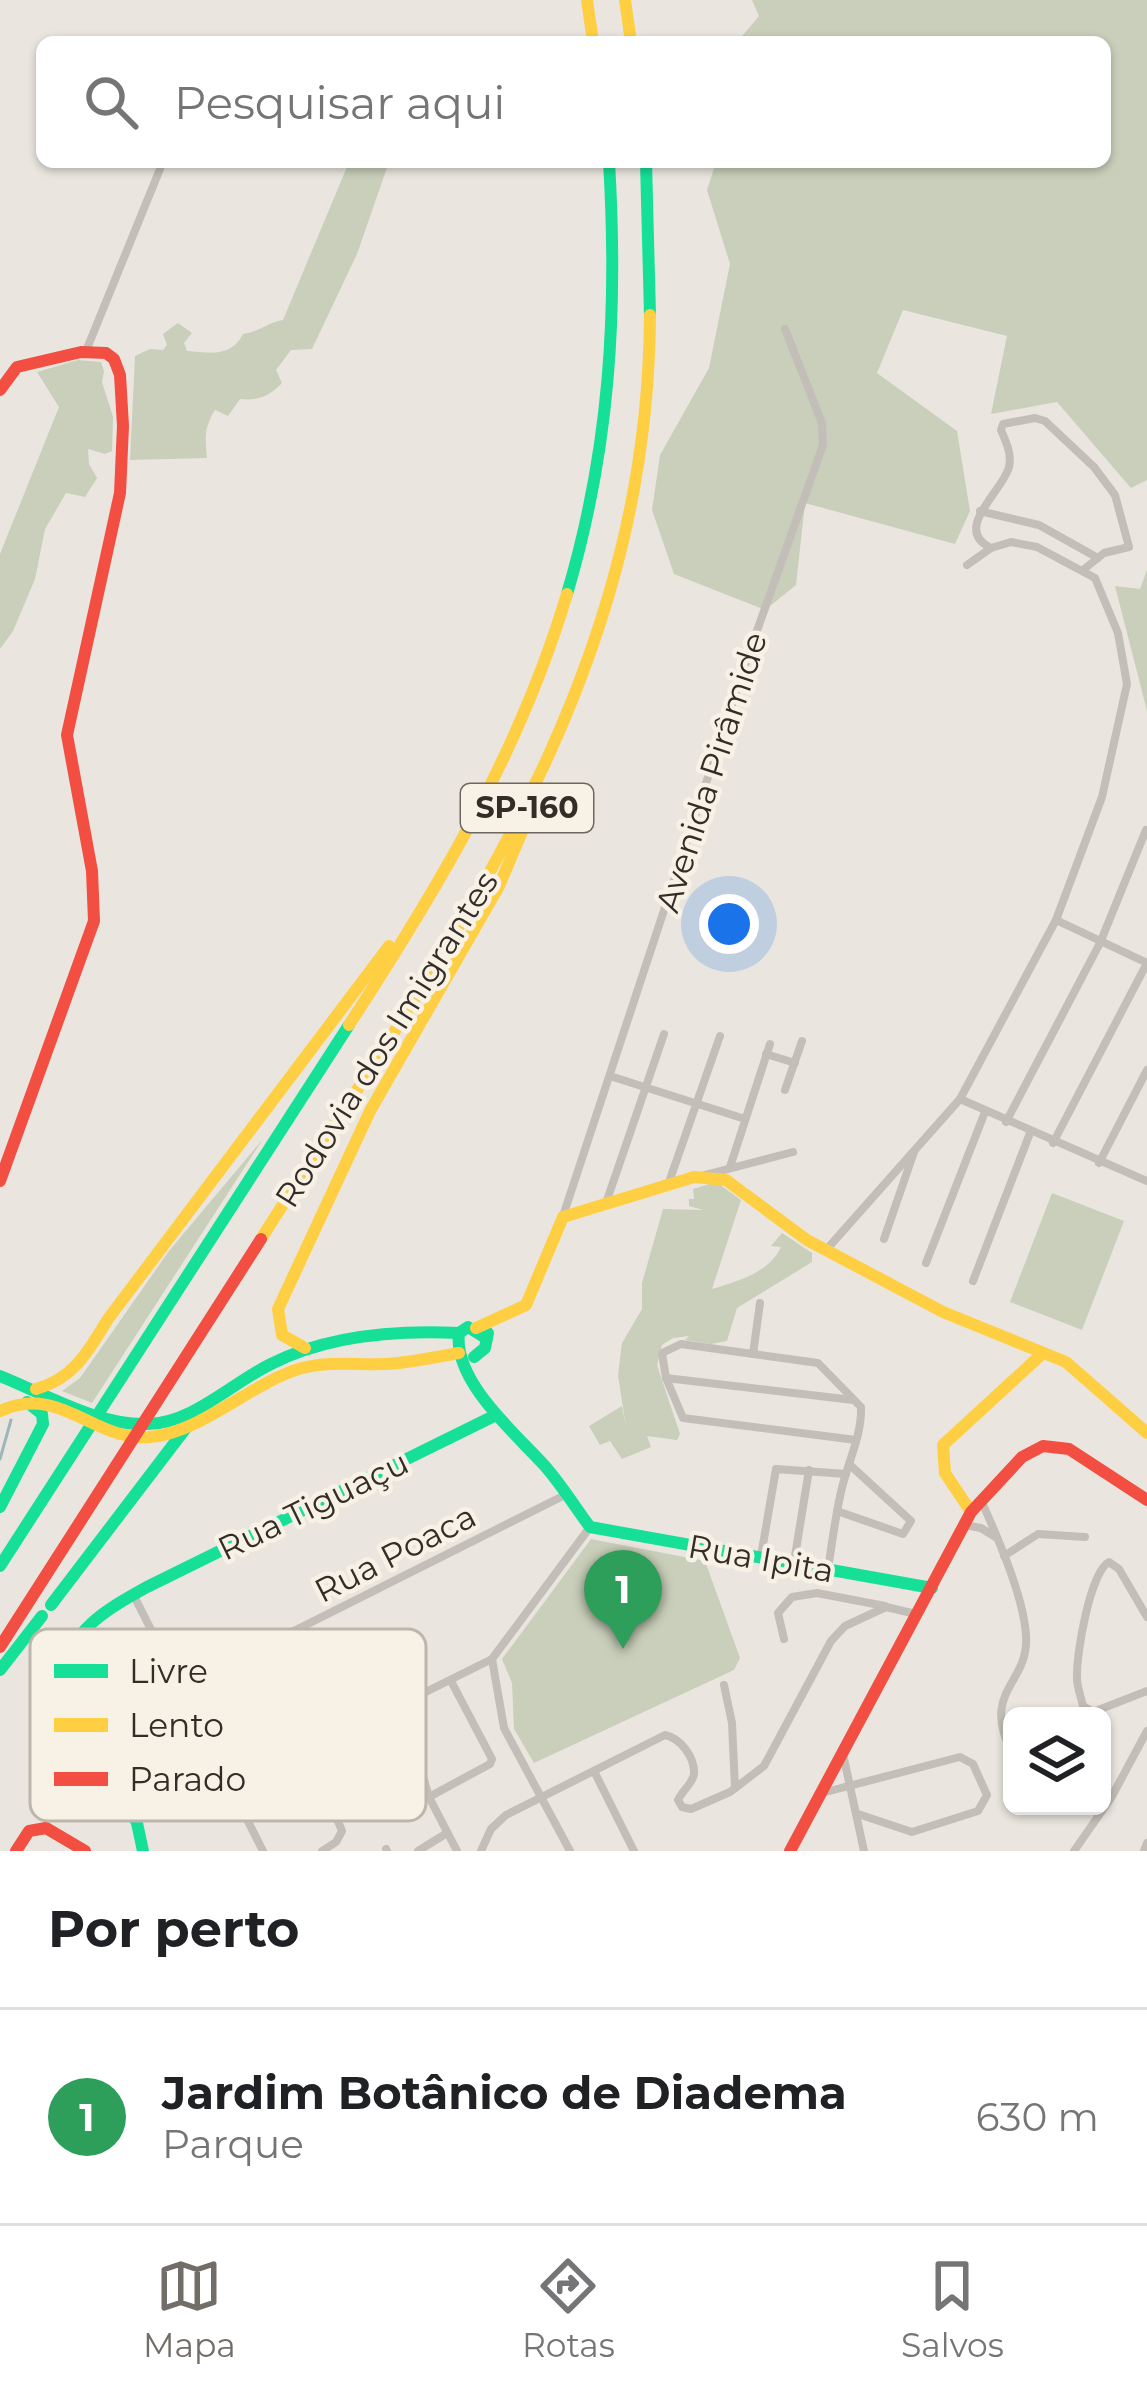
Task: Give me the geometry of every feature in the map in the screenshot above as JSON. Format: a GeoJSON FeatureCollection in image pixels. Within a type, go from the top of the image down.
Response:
{"type":"FeatureCollection","features":[{"type":"Feature","properties":{"kind":"main road"},"geometry":{"type":"LineString","coordinates":[[587,0],[592,36]]}},
{"type":"Feature","properties":{"kind":"main road"},"geometry":{"type":"LineString","coordinates":[[625,0],[630,36]]}},
{"type":"Feature","properties":{"kind":"main road","name":"Rodovia dos Imigrantes"},"geometry":{"type":"LineString","coordinates":[[0,1566],[409,933],[508,759],[580,563],[609,397],[616,255],[609,168]]}},
{"type":"Feature","properties":{"kind":"main road","name":"Rodovia dos Imigrantes"},"geometry":{"type":"LineString","coordinates":[[0,1647],[456,932],[530,801],[590,658],[624,542],[636,478],[651,356],[654,274],[646,168]]}},
{"type":"Feature","properties":{"kind":"main road"},"geometry":{"type":"LineString","coordinates":[[0,390],[16,368],[86,351],[106,353],[120,375],[123,426],[120,493],[67,735],[92,871],[94,921],[0,1181]]}},
{"type":"Feature","properties":{"kind":"main road"},"geometry":{"type":"LineString","coordinates":[[305,1348],[285,1340],[278,1328],[278,1309],[370,1111],[509,868],[530,801]]}},
{"type":"Feature","properties":{"kind":"main road"},"geometry":{"type":"LineString","coordinates":[[37,1389],[59,1385],[70,1377],[145,1269],[389,945],[409,933]]}},
{"type":"Feature","properties":{"kind":"main road"},"geometry":{"type":"LineString","coordinates":[[0,1376],[113,1420],[151,1424],[173,1418],[305,1348],[365,1336],[480,1333],[526,1305],[563,1217],[701,1176],[719,1177],[826,1250],[958,1319],[1077,1370],[1147,1433]]}},
{"type":"Feature","properties":{"kind":"main road"},"geometry":{"type":"LineString","coordinates":[[459,1333],[455,1344],[465,1356],[464,1366],[494,1416],[567,1494],[590,1527]]}},
{"type":"Feature","properties":{"kind":"main road"},"geometry":{"type":"LineString","coordinates":[[329,1362],[394,1364],[465,1356],[485,1348],[480,1333]]}},
{"type":"Feature","properties":{"kind":"main road"},"geometry":{"type":"LineString","coordinates":[[0,1411],[27,1402],[44,1404],[130,1437],[158,1437],[261,1383],[329,1362],[380,1354],[382,1342],[365,1336]]}},
{"type":"Feature","properties":{"kind":"main road"},"geometry":{"type":"LineString","coordinates":[[968,1519],[947,1480],[941,1461],[943,1445],[1043,1353]]}},
{"type":"Feature","properties":{"kind":"main road"},"geometry":{"type":"LineString","coordinates":[[0,1507],[44,1424],[42,1414],[27,1402]]}},
{"type":"Feature","properties":{"kind":"main road","name":"Rua Tiguaçu"},"geometry":{"type":"LineString","coordinates":[[90,1629],[133,1595],[494,1416]]}},
{"type":"Feature","properties":{"kind":"main road"},"geometry":{"type":"LineString","coordinates":[[32,1629],[192,1420]]}},
{"type":"Feature","properties":{"kind":"main road"},"geometry":{"type":"LineString","coordinates":[[790,1851],[968,1519],[1022,1457],[1043,1446],[1056,1446],[1085,1457],[1147,1500]]}},
{"type":"Feature","properties":{"kind":"main road","name":"Rua Ipita"},"geometry":{"type":"LineString","coordinates":[[590,1527],[932,1588]]}},
{"type":"Feature","properties":{"kind":"main road"},"geometry":{"type":"LineString","coordinates":[[0,1670],[30,1632]]}},
{"type":"Feature","properties":{"kind":"main road","name":"Rua Tiguaçu"},"geometry":{"type":"LineString","coordinates":[[136,1821],[143,1851]]}},
{"type":"Feature","properties":{"kind":"main road"},"geometry":{"type":"LineString","coordinates":[[16,1851],[29,1832],[46,1828],[85,1851]]}},
{"type":"Feature","properties":{"kind":"street"},"geometry":{"type":"LineString","coordinates":[[86,351],[160,170]]}},
{"type":"Feature","properties":{"kind":"street","name":"Avenida Pirâmide"},"geometry":{"type":"LineString","coordinates":[[563,1217],[748,656],[823,445],[822,423],[785,329]]}},
{"type":"Feature","properties":{"kind":"street"},"geometry":{"type":"LineString","coordinates":[[991,548],[982,544],[977,533],[980,511],[1009,467],[1003,424],[1035,418],[1045,421],[1094,467],[1115,494],[1129,547],[1098,557],[1083,570]]}},
{"type":"Feature","properties":{"kind":"street"},"geometry":{"type":"LineString","coordinates":[[980,511],[1039,525],[1098,557]]}},
{"type":"Feature","properties":{"kind":"street"},"geometry":{"type":"LineString","coordinates":[[826,1250],[960,1099],[1056,920],[1102,797],[1127,684],[1118,634],[1095,578],[1028,544],[1011,542],[991,548],[967,565]]}},
{"type":"Feature","properties":{"kind":"street"},"geometry":{"type":"LineString","coordinates":[[1006,1122],[1100,943],[1146,830]]}},
{"type":"Feature","properties":{"kind":"street"},"geometry":{"type":"LineString","coordinates":[[1053,1143],[1147,963],[1056,920]]}},
{"type":"Feature","properties":{"kind":"street"},"geometry":{"type":"LineString","coordinates":[[605,1205],[664,1034]]}},
{"type":"Feature","properties":{"kind":"street"},"geometry":{"type":"LineString","coordinates":[[668,1186],[720,1036]]}},
{"type":"Feature","properties":{"kind":"street"},"geometry":{"type":"LineString","coordinates":[[785,1090],[802,1041]]}},
{"type":"Feature","properties":{"kind":"street"},"geometry":{"type":"LineString","coordinates":[[730,1167],[768,1049],[795,1063]]}},
{"type":"Feature","properties":{"kind":"street"},"geometry":{"type":"LineString","coordinates":[[1099,1163],[1147,1070]]}},
{"type":"Feature","properties":{"kind":"street"},"geometry":{"type":"LineString","coordinates":[[610,1076],[745,1119]]}},
{"type":"Feature","properties":{"kind":"street"},"geometry":{"type":"LineString","coordinates":[[960,1099],[1146,1182]]}},
{"type":"Feature","properties":{"kind":"street"},"geometry":{"type":"LineString","coordinates":[[926,1263],[985,1112]]}},
{"type":"Feature","properties":{"kind":"street"},"geometry":{"type":"LineString","coordinates":[[973,1281],[1030,1132]]}},
{"type":"Feature","properties":{"kind":"street"},"geometry":{"type":"LineString","coordinates":[[884,1239],[917,1145]]}},
{"type":"Feature","properties":{"kind":"street"},"geometry":{"type":"LineString","coordinates":[[701,1176],[793,1152]]}},
{"type":"Feature","properties":{"kind":"street"},"geometry":{"type":"LineString","coordinates":[[735,1186],[734,1175],[746,1164]]}},
{"type":"Feature","properties":{"kind":"street"},"geometry":{"type":"LineString","coordinates":[[753,1354],[760,1303]]}},
{"type":"Feature","properties":{"kind":"street"},"geometry":{"type":"LineString","coordinates":[[828,1569],[862,1413],[855,1400],[818,1363],[673,1345],[661,1358],[683,1418],[856,1440]]}},
{"type":"Feature","properties":{"kind":"street"},"geometry":{"type":"LineString","coordinates":[[666,1378],[855,1400]]}},
{"type":"Feature","properties":{"kind":"street"},"geometry":{"type":"LineString","coordinates":[[760,1558],[773,1472],[779,1468],[848,1469],[911,1521],[903,1534],[837,1511]]}},
{"type":"Feature","properties":{"kind":"street"},"geometry":{"type":"LineString","coordinates":[[794,1563],[808,1470]]}},
{"type":"Feature","properties":{"kind":"street","name":"Rua Poaca"},"geometry":{"type":"LineString","coordinates":[[298,1629],[567,1494]]}},
{"type":"Feature","properties":{"kind":"street"},"geometry":{"type":"LineString","coordinates":[[981,1500],[998,1538],[1026,1634],[1024,1652],[1000,1714],[1003,1733]]}},
{"type":"Feature","properties":{"kind":"street"},"geometry":{"type":"LineString","coordinates":[[968,1519],[998,1538]]}},
{"type":"Feature","properties":{"kind":"street"},"geometry":{"type":"LineString","coordinates":[[426,1693],[491,1659],[590,1527]]}},
{"type":"Feature","properties":{"kind":"street"},"geometry":{"type":"LineString","coordinates":[[1004,1556],[1038,1534],[1085,1537]]}},
{"type":"Feature","properties":{"kind":"street"},"geometry":{"type":"LineString","coordinates":[[1147,1617],[1119,1569],[1109,1562],[1101,1567],[1094,1581],[1077,1673],[1083,1706],[1093,1712],[1147,1691]]}},
{"type":"Feature","properties":{"kind":"street"},"geometry":{"type":"LineString","coordinates":[[784,1639],[778,1613],[792,1597],[817,1592],[917,1614]]}},
{"type":"Feature","properties":{"kind":"street"},"geometry":{"type":"LineString","coordinates":[[133,1595],[150,1629]]}},
{"type":"Feature","properties":{"kind":"street"},"geometry":{"type":"LineString","coordinates":[[481,1851],[495,1823],[670,1735],[682,1744],[694,1768],[692,1781],[677,1800],[682,1807],[692,1809],[735,1789],[764,1766],[838,1632],[886,1607]]}},
{"type":"Feature","properties":{"kind":"street"},"geometry":{"type":"LineString","coordinates":[[491,1659],[504,1728],[570,1851]]}},
{"type":"Feature","properties":{"kind":"street"},"geometry":{"type":"LineString","coordinates":[[429,1797],[492,1761],[451,1681]]}},
{"type":"Feature","properties":{"kind":"street"},"geometry":{"type":"LineString","coordinates":[[724,1685],[732,1724],[735,1789]]}},
{"type":"Feature","properties":{"kind":"street"},"geometry":{"type":"LineString","coordinates":[[1074,1851],[1111,1798],[1147,1731]]}},
{"type":"Feature","properties":{"kind":"street"},"geometry":{"type":"LineString","coordinates":[[843,1752],[864,1851]]}},
{"type":"Feature","properties":{"kind":"street"},"geometry":{"type":"LineString","coordinates":[[821,1793],[960,1757],[973,1764],[987,1795],[978,1811],[912,1832],[858,1814]]}},
{"type":"Feature","properties":{"kind":"street"},"geometry":{"type":"LineString","coordinates":[[594,1772],[634,1851]]}},
{"type":"Feature","properties":{"kind":"street"},"geometry":{"type":"LineString","coordinates":[[426,1787],[457,1851]]}},
{"type":"Feature","properties":{"kind":"street"},"geometry":{"type":"LineString","coordinates":[[248,1821],[263,1851]]}},
{"type":"Feature","properties":{"kind":"street"},"geometry":{"type":"LineString","coordinates":[[322,1851],[343,1831],[339,1821]]}},
{"type":"Feature","properties":{"kind":"street"},"geometry":{"type":"LineString","coordinates":[[418,1851],[448,1833]]}},
{"type":"Feature","properties":{"kind":"green space"},"geometry":{"type":"Polygon","coordinates":[[[752,0],[1147,0],[1147,480],[1131,488],[1057,402],[991,414],[1007,336],[903,310],[877,373],[957,431],[970,511],[955,544],[805,503],[796,585],[765,610],[674,574],[652,510],[660,455],[709,368],[730,264],[707,190],[714,168],[1111,168],[1111,36],[742,36],[759,16],[752,0]]]}},
{"type":"Feature","properties":{"kind":"green space"},"geometry":{"type":"Polygon","coordinates":[[[346,168],[387,168],[357,254],[312,349],[291,350],[276,370],[282,383],[268,394],[240,399],[228,416],[215,410],[206,433],[207,458],[130,460],[135,356],[150,349],[163,350],[167,345],[163,334],[178,323],[192,333],[184,343],[187,351],[213,353],[233,347],[243,334],[283,320],[346,168]]]}},
{"type":"Feature","properties":{"kind":"green space"},"geometry":{"type":"Polygon","coordinates":[[[78,360],[101,362],[113,417],[112,451],[88,449],[97,478],[85,497],[66,493],[45,529],[35,579],[0,649],[0,554],[59,407],[37,372],[78,360]]]}},
{"type":"Feature","properties":{"kind":"green space"},"geometry":{"type":"Polygon","coordinates":[[[1147,570],[1147,711],[1115,586],[1140,589],[1147,570]]]}},
{"type":"Feature","properties":{"kind":"green space"},"geometry":{"type":"Polygon","coordinates":[[[263,1139],[92,1403],[62,1391],[80,1378],[169,1251],[263,1139]]]}},
{"type":"Feature","properties":{"kind":"green space"},"geometry":{"type":"Polygon","coordinates":[[[716,1182],[741,1200],[712,1289],[752,1275],[769,1263],[781,1247],[771,1246],[782,1233],[812,1253],[812,1262],[737,1308],[727,1341],[685,1340],[689,1336],[662,1345],[657,1365],[680,1434],[677,1440],[647,1436],[651,1447],[622,1459],[610,1441],[600,1445],[589,1426],[622,1406],[626,1427],[618,1375],[622,1343],[642,1309],[642,1283],[663,1209],[703,1210],[689,1206],[693,1189],[716,1182]]]}},
{"type":"Feature","properties":{"kind":"green space"},"geometry":{"type":"Polygon","coordinates":[[[1052,1193],[1124,1221],[1082,1330],[1010,1302],[1052,1193]]]}},
{"type":"Feature","properties":{"kind":"green space"},"geometry":{"type":"Polygon","coordinates":[[[591,1539],[705,1561],[740,1658],[734,1670],[534,1763],[514,1729],[512,1683],[502,1659],[591,1539]]]}},
{"type":"Feature","properties":{"kind":"waterway"},"geometry":{"type":"LineString","coordinates":[[0,1459],[11,1420]]}},
{"type":"Feature","properties":{"kind":"traffic: fast"},"geometry":{"type":"LineString","coordinates":[[567,594],[593,486],[608,380],[609,168]]}},
{"type":"Feature","properties":{"kind":"traffic: fast"},"geometry":{"type":"LineString","coordinates":[[646,168],[650,315]]}},
{"type":"Feature","properties":{"kind":"traffic: fast"},"geometry":{"type":"LineString","coordinates":[[0,1566],[349,1025]]}},
{"type":"Feature","properties":{"kind":"traffic: fast"},"geometry":{"type":"LineString","coordinates":[[0,1376],[91,1414],[148,1424],[181,1417],[271,1364],[316,1346],[387,1334],[459,1333],[468,1327],[484,1337]]}},
{"type":"Feature","properties":{"kind":"traffic: fast"},"geometry":{"type":"LineString","coordinates":[[459,1333],[460,1351],[476,1387],[550,1472],[590,1527],[932,1588]]}},
{"type":"Feature","properties":{"kind":"traffic: fast"},"geometry":{"type":"LineString","coordinates":[[474,1357],[485,1348],[488,1333]]}},
{"type":"Feature","properties":{"kind":"traffic: fast"},"geometry":{"type":"LineString","coordinates":[[0,1507],[43,1424],[42,1414],[27,1402]]}},
{"type":"Feature","properties":{"kind":"traffic: fast"},"geometry":{"type":"LineString","coordinates":[[87,1629],[147,1587],[494,1416]]}},
{"type":"Feature","properties":{"kind":"traffic: fast"},"geometry":{"type":"LineString","coordinates":[[51,1605],[192,1420]]}},
{"type":"Feature","properties":{"kind":"traffic: fast"},"geometry":{"type":"LineString","coordinates":[[32,1629],[42,1616]]}},
{"type":"Feature","properties":{"kind":"traffic: fast"},"geometry":{"type":"LineString","coordinates":[[0,1670],[30,1631]]}},
{"type":"Feature","properties":{"kind":"traffic: fast"},"geometry":{"type":"LineString","coordinates":[[136,1821],[143,1851]]}},
{"type":"Feature","properties":{"kind":"traffic: slow"},"geometry":{"type":"LineString","coordinates":[[587,0],[592,36]]}},
{"type":"Feature","properties":{"kind":"traffic: slow"},"geometry":{"type":"LineString","coordinates":[[625,0],[630,36]]}},
{"type":"Feature","properties":{"kind":"traffic: slow"},"geometry":{"type":"LineString","coordinates":[[261,1239],[466,914],[525,804],[576,691],[615,573],[640,449],[650,315]]}},
{"type":"Feature","properties":{"kind":"traffic: slow"},"geometry":{"type":"LineString","coordinates":[[349,1025],[414,922],[501,764],[567,594]]}},
{"type":"Feature","properties":{"kind":"traffic: slow"},"geometry":{"type":"LineString","coordinates":[[305,1348],[282,1335],[278,1309],[370,1111],[499,886],[524,827]]}},
{"type":"Feature","properties":{"kind":"traffic: slow"},"geometry":{"type":"LineString","coordinates":[[36,1389],[61,1378],[79,1362],[389,946]]}},
{"type":"Feature","properties":{"kind":"traffic: slow"},"geometry":{"type":"LineString","coordinates":[[476,1328],[526,1305],[563,1217],[694,1177],[726,1180],[807,1240],[943,1312],[1066,1362],[1147,1433]]}},
{"type":"Feature","properties":{"kind":"traffic: slow"},"geometry":{"type":"LineString","coordinates":[[0,1411],[41,1404],[111,1431],[150,1437],[188,1426],[302,1368],[394,1363],[459,1353]]}},
{"type":"Feature","properties":{"kind":"traffic: slow"},"geometry":{"type":"LineString","coordinates":[[971,1512],[945,1473],[943,1445],[1043,1353]]}},
{"type":"Feature","properties":{"kind":"traffic: jam"},"geometry":{"type":"LineString","coordinates":[[0,390],[17,367],[81,352],[106,353],[120,375],[123,426],[120,493],[67,735],[92,871],[94,921],[0,1181]]}},
{"type":"Feature","properties":{"kind":"traffic: jam"},"geometry":{"type":"LineString","coordinates":[[0,1647],[261,1239]]}},
{"type":"Feature","properties":{"kind":"traffic: jam"},"geometry":{"type":"LineString","coordinates":[[790,1851],[971,1512],[1022,1457],[1043,1446],[1069,1449],[1147,1500]]}},
{"type":"Feature","properties":{"kind":"traffic: jam"},"geometry":{"type":"LineString","coordinates":[[16,1851],[29,1831],[46,1828],[85,1851]]}},
{"type":"Feature","properties":{"kind":"place","name":"Jardim Botânico de Diadema"},"geometry":{"type":"Point","coordinates":[623,1649]}}]}
